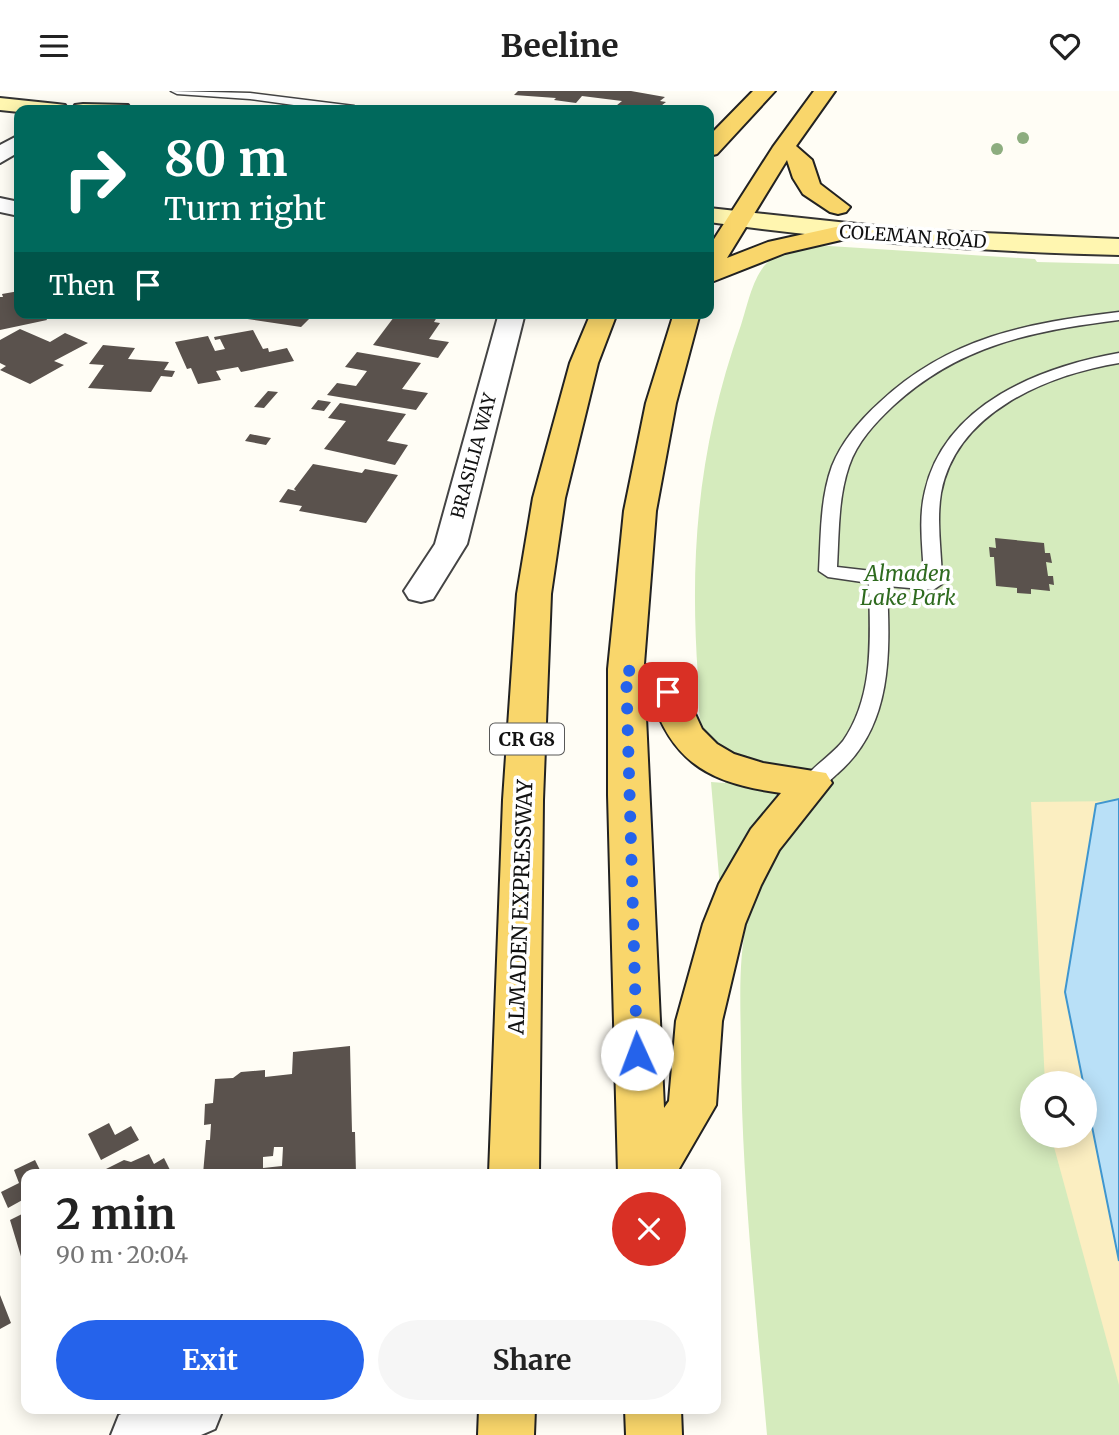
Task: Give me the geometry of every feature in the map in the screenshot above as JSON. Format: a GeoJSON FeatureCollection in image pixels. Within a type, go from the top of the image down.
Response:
{"type":"FeatureCollection","features":[{"type":"Feature","properties":{"kind":"main road"},"geometry":{"type":"LineString","coordinates":[[714,144],[765,91]]}},
{"type":"Feature","properties":{"kind":"main road"},"geometry":{"type":"LineString","coordinates":[[714,258],[784,147],[825,91]]}},
{"type":"Feature","properties":{"kind":"main road"},"geometry":{"type":"LineString","coordinates":[[784,147],[801,160],[802,179],[806,185],[838,207]]}},
{"type":"Feature","properties":{"kind":"main road"},"geometry":{"type":"LineString","coordinates":[[714,273],[777,247],[845,232]]}},
{"type":"Feature","properties":{"kind":"main road","name":"ALMADEN EXPRESSWAY"},"geometry":{"type":"LineString","coordinates":[[514,1169],[523,800],[534,594],[549,498],[584,363],[602,319]]}},
{"type":"Feature","properties":{"kind":"main road"},"geometry":{"type":"LineString","coordinates":[[643,1169],[628,809],[626,669],[640,511],[661,403],[685,319]]}},
{"type":"Feature","properties":{"kind":"main road"},"geometry":{"type":"LineString","coordinates":[[626,669],[668,692],[677,723],[689,741],[705,757],[733,771],[812,783]]}},
{"type":"Feature","properties":{"kind":"main road"},"geometry":{"type":"LineString","coordinates":[[652,1169],[692,1105],[699,1021],[724,925],[740,884],[765,840],[812,783]]}},
{"type":"Feature","properties":{"kind":"main road"},"geometry":{"type":"LineString","coordinates":[[506,1414],[506,1435]]}},
{"type":"Feature","properties":{"kind":"main road"},"geometry":{"type":"LineString","coordinates":[[653,1414],[654,1435]]}},
{"type":"Feature","properties":{"kind":"street","name":"COLEMAN ROAD"},"geometry":{"type":"LineString","coordinates":[[714,196],[743,209],[845,232],[1017,245],[1119,247]]}},
{"type":"Feature","properties":{"kind":"street","name":"COLEMAN ROAD"},"geometry":{"type":"LineString","coordinates":[[714,214],[743,209],[838,207],[940,217],[1119,226]]}},
{"type":"Feature","properties":{"kind":"street","name":"BRASILIA WAY"},"geometry":{"type":"LineString","coordinates":[[421,591],[451,544],[510,319]]}},
{"type":"Feature","properties":{"kind":"street"},"geometry":{"type":"LineString","coordinates":[[139,1435],[184,1414]]}},
{"type":"Feature","properties":{"kind":"lane"},"geometry":{"type":"LineString","coordinates":[[177,91],[250,96],[317,105]]}},
{"type":"Feature","properties":{"kind":"lane"},"geometry":{"type":"LineString","coordinates":[[1119,316],[1022,330],[943,359],[902,387],[863,428],[841,464],[833,499],[828,571],[933,584],[933,492],[947,452],[975,419],[1017,390],[1059,373],[1119,358]]}},
{"type":"Feature","properties":{"kind":"lane"},"geometry":{"type":"LineString","coordinates":[[812,783],[842,757],[858,737],[877,691],[880,653],[878,579]]}},
{"type":"Feature","properties":{"kind":"green space","name":"Almaden Lake Park"},"geometry":{"type":"Polygon","coordinates":[[[829,246],[1035,259],[1037,262],[1119,264],[1119,1435],[767,1435],[750,1247],[742,1105],[740,986],[748,915],[720,888],[711,782],[725,783],[729,757],[708,738],[700,718],[695,586],[700,498],[715,412],[727,369],[760,271],[771,259],[795,249],[829,246]]]}},
{"type":"Feature","properties":{"kind":"sand"},"geometry":{"type":"Polygon","coordinates":[[[1119,801],[1119,1385],[1054,1148],[1097,1148],[1097,1071],[1044,1071],[1031,802],[1119,801]]]}},
{"type":"Feature","properties":{"kind":"water"},"geometry":{"type":"Polygon","coordinates":[[[1119,799],[1119,1261],[1096,1148],[1097,1071],[1081,1071],[1065,992],[1096,804],[1119,799]]]}},
{"type":"Feature","properties":{"kind":"building"},"geometry":{"type":"Polygon","coordinates":[[[518,91],[631,91],[665,97],[660,101],[666,102],[662,105],[617,105],[622,101],[582,96],[576,103],[554,100],[556,98],[514,95],[518,91]]]}},
{"type":"Feature","properties":{"kind":"building"},"geometry":{"type":"Polygon","coordinates":[[[14,292],[14,319],[47,320],[0,330],[2,294],[14,292]]]}},
{"type":"Feature","properties":{"kind":"building"},"geometry":{"type":"Polygon","coordinates":[[[247,319],[309,319],[301,327],[247,319]]]}},
{"type":"Feature","properties":{"kind":"building"},"geometry":{"type":"Polygon","coordinates":[[[392,319],[436,319],[434,322],[440,323],[429,339],[449,342],[438,358],[373,345],[392,319]]]}},
{"type":"Feature","properties":{"kind":"building"},"geometry":{"type":"Polygon","coordinates":[[[20,329],[50,342],[65,333],[88,343],[54,361],[64,365],[30,384],[0,370],[6,366],[0,363],[0,340],[20,329]]]}},
{"type":"Feature","properties":{"kind":"building"},"geometry":{"type":"Polygon","coordinates":[[[253,330],[263,349],[268,348],[269,352],[287,348],[294,361],[241,372],[238,367],[216,371],[221,380],[198,384],[191,368],[187,369],[175,342],[208,336],[215,351],[225,349],[220,339],[215,340],[214,337],[253,330]]]}},
{"type":"Feature","properties":{"kind":"building"},"geometry":{"type":"Polygon","coordinates":[[[103,345],[135,348],[128,359],[169,362],[164,370],[175,371],[172,377],[161,376],[151,392],[88,388],[104,365],[89,364],[103,345]]]}},
{"type":"Feature","properties":{"kind":"building"},"geometry":{"type":"Polygon","coordinates":[[[357,352],[421,363],[402,389],[428,393],[416,410],[327,395],[337,383],[356,386],[367,371],[345,367],[357,352]]]}},
{"type":"Feature","properties":{"kind":"building"},"geometry":{"type":"Polygon","coordinates":[[[268,391],[278,392],[264,408],[254,407],[268,391]]]}},
{"type":"Feature","properties":{"kind":"building"},"geometry":{"type":"Polygon","coordinates":[[[318,400],[331,402],[324,411],[311,409],[318,400]]]}},
{"type":"Feature","properties":{"kind":"building"},"geometry":{"type":"Polygon","coordinates":[[[340,403],[406,414],[387,441],[408,445],[395,465],[324,449],[346,421],[328,418],[340,403]]]}},
{"type":"Feature","properties":{"kind":"building"},"geometry":{"type":"Polygon","coordinates":[[[250,434],[271,438],[266,445],[245,441],[250,434]]]}},
{"type":"Feature","properties":{"kind":"building"},"geometry":{"type":"Polygon","coordinates":[[[313,464],[362,473],[365,469],[398,475],[366,523],[299,511],[302,506],[279,502],[288,489],[296,491],[294,489],[313,464]]]}},
{"type":"Feature","properties":{"kind":"building"},"geometry":{"type":"Polygon","coordinates":[[[995,538],[1044,543],[1045,553],[1050,553],[1052,563],[1046,562],[1048,576],[1053,576],[1054,585],[1049,584],[1050,591],[1031,589],[1031,594],[1017,593],[1017,588],[996,586],[994,557],[990,557],[989,547],[996,548],[995,538]]]}},
{"type":"Feature","properties":{"kind":"building"},"geometry":{"type":"Polygon","coordinates":[[[350,1046],[352,1132],[355,1132],[356,1169],[203,1169],[206,1140],[210,1140],[211,1124],[204,1125],[205,1104],[213,1103],[215,1079],[233,1078],[241,1072],[265,1070],[265,1077],[292,1074],[293,1052],[350,1046]],[[274,1147],[273,1156],[263,1157],[263,1168],[282,1166],[283,1147],[274,1147]]]}},
{"type":"Feature","properties":{"kind":"building"},"geometry":{"type":"Polygon","coordinates":[[[109,1123],[115,1135],[131,1126],[139,1140],[101,1160],[88,1134],[109,1123]]]}},
{"type":"Feature","properties":{"kind":"building"},"geometry":{"type":"Polygon","coordinates":[[[149,1154],[154,1164],[164,1158],[170,1169],[106,1169],[124,1160],[131,1162],[149,1154]]]}},
{"type":"Feature","properties":{"kind":"building"},"geometry":{"type":"Polygon","coordinates":[[[35,1160],[40,1169],[21,1169],[21,1201],[8,1208],[1,1192],[19,1183],[14,1170],[35,1160]]]}},
{"type":"Feature","properties":{"kind":"building"},"geometry":{"type":"Polygon","coordinates":[[[21,1214],[21,1256],[10,1220],[21,1214]]]}},
{"type":"Feature","properties":{"kind":"building"},"geometry":{"type":"Polygon","coordinates":[[[0,1295],[11,1323],[0,1329],[0,1295]]]}},
{"type":"Feature","properties":{"kind":"route"},"geometry":{"type":"LineString","coordinates":[[637,1054],[626,669],[668,692]]}}]}
